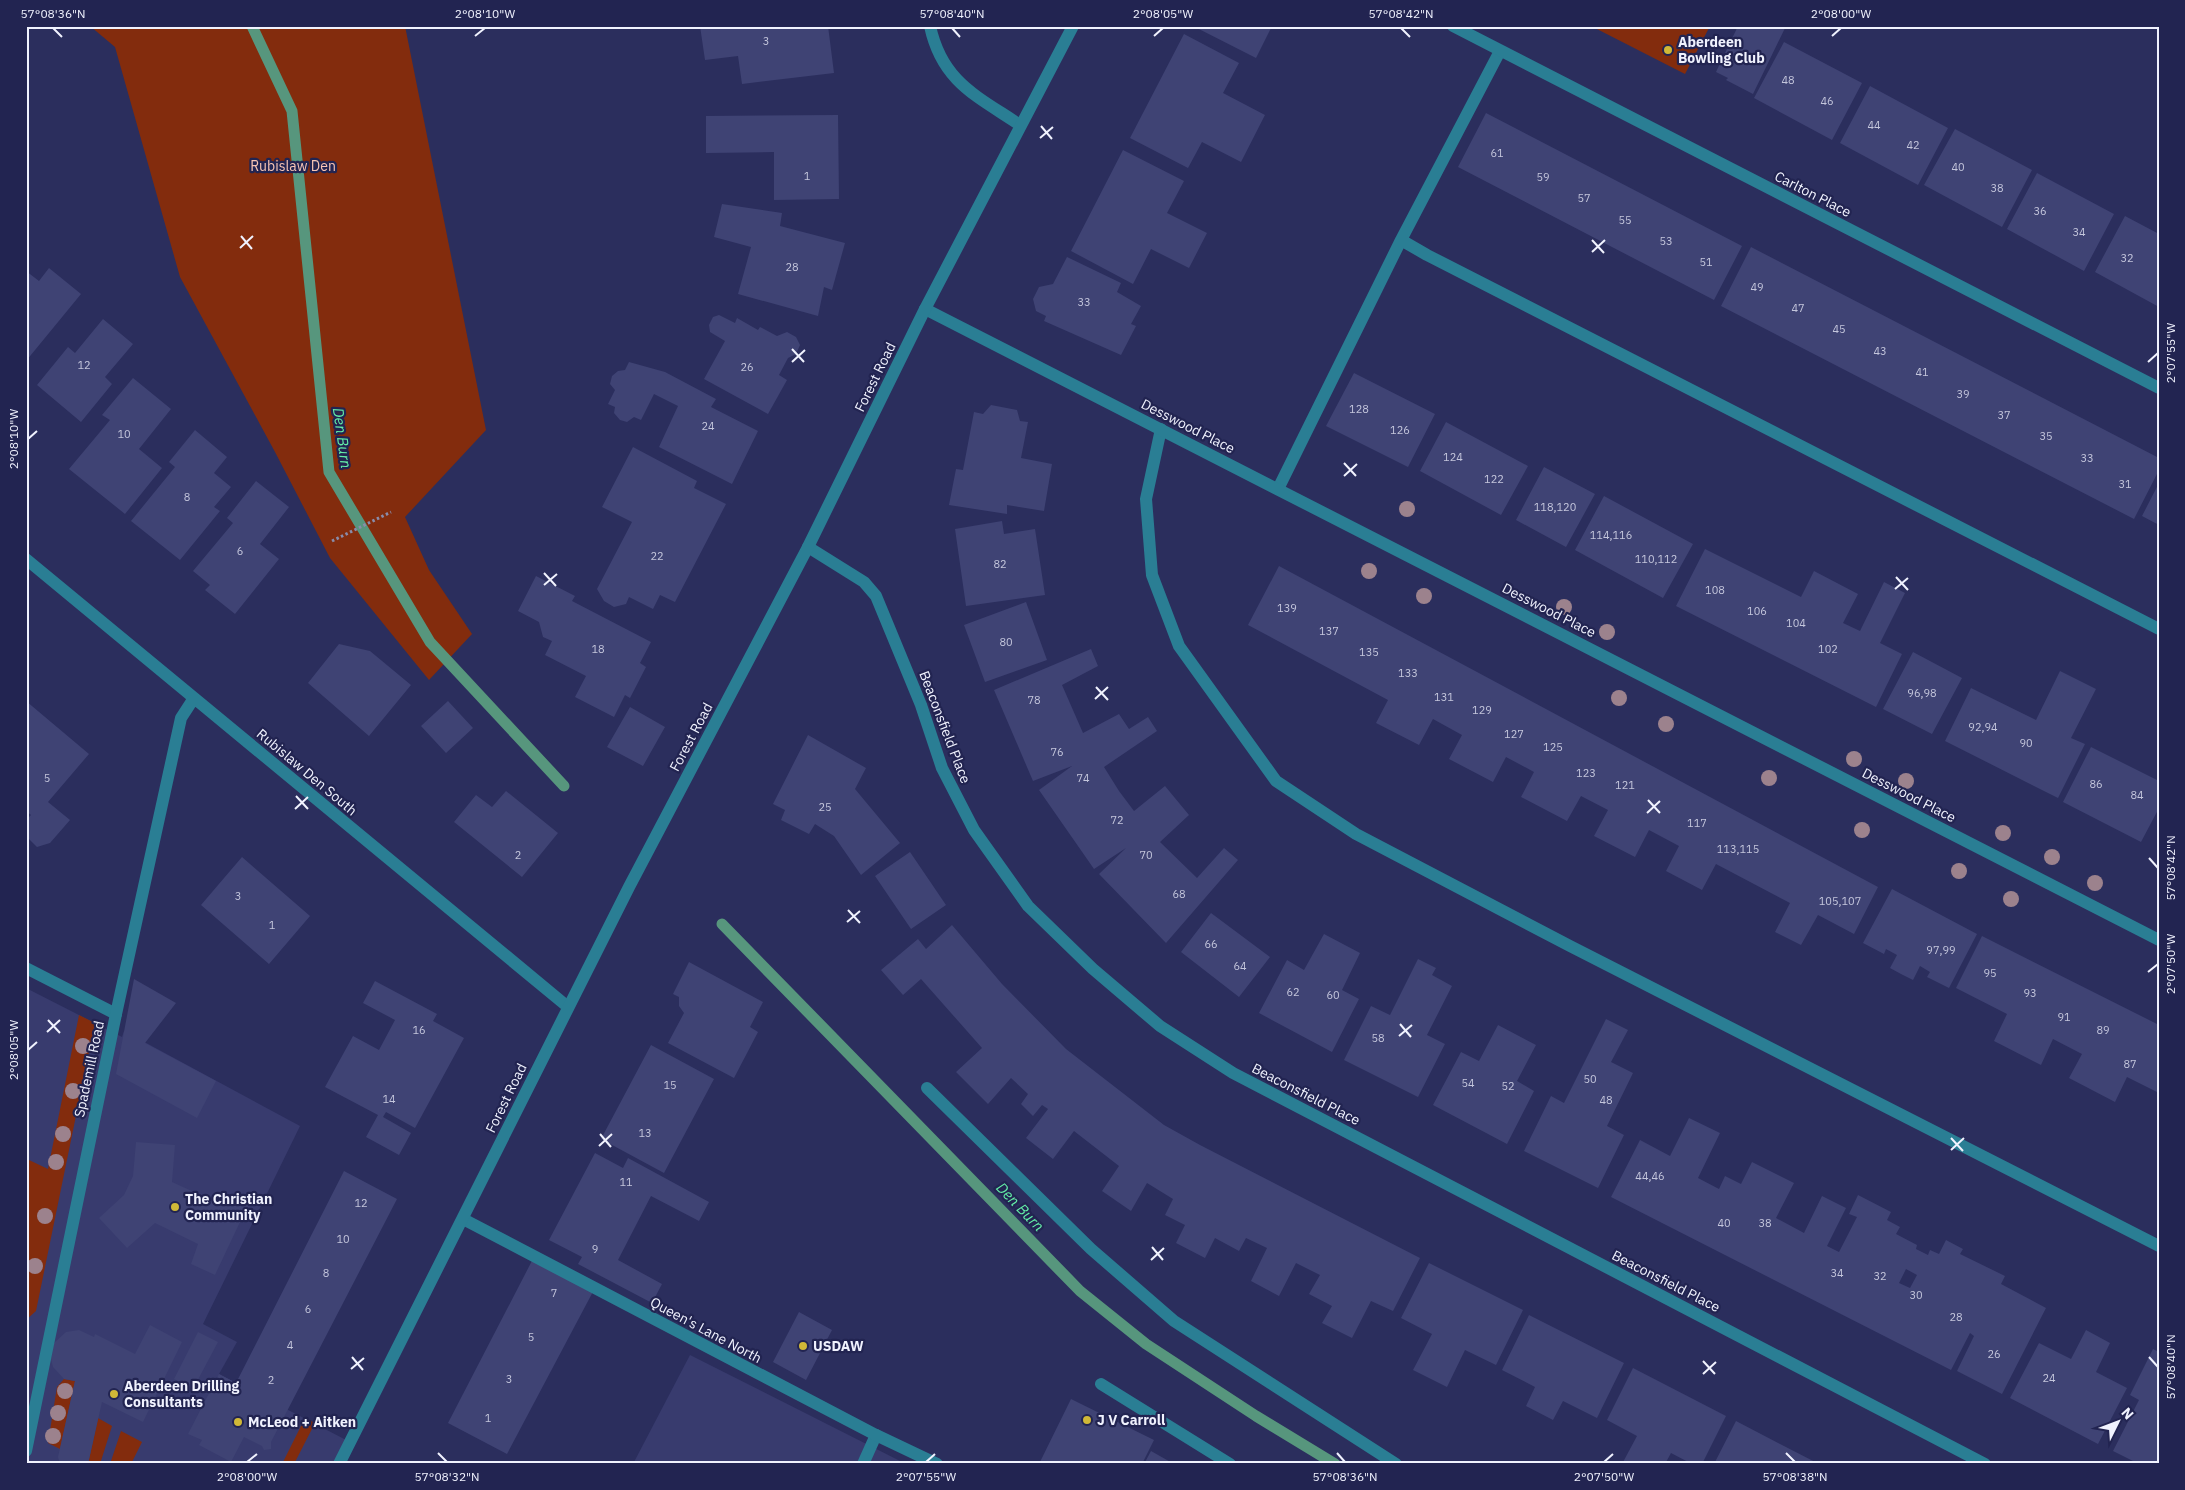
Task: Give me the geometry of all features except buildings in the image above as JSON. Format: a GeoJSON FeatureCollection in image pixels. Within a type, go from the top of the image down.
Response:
{"type":"FeatureCollection","features":[{"type":"Feature","properties":{"kind":"street"},"geometry":{"type":"LineString","coordinates":[[930,26],[941,58],[949,72],[961,85],[1020,125]]}},
{"type":"Feature","properties":{"kind":"street","name":"Forest Road"},"geometry":{"type":"LineString","coordinates":[[339,1464],[568,1007],[808,547],[925,309],[1073,26]]}},
{"type":"Feature","properties":{"kind":"street","name":"Carlton Place"},"geometry":{"type":"LineString","coordinates":[[1453,26],[2159,388]]}},
{"type":"Feature","properties":{"kind":"street"},"geometry":{"type":"LineString","coordinates":[[1278,488],[1401,240],[1500,51]]}},
{"type":"Feature","properties":{"kind":"street"},"geometry":{"type":"LineString","coordinates":[[1401,240],[1444,264],[2159,629]]}},
{"type":"Feature","properties":{"kind":"street","name":"Desswood Place"},"geometry":{"type":"LineString","coordinates":[[925,309],[2159,940]]}},
{"type":"Feature","properties":{"kind":"street"},"geometry":{"type":"LineString","coordinates":[[1161,429],[1146,499],[1152,575],[1179,646],[1276,780],[1356,834],[1570,946],[2159,1246]]}},
{"type":"Feature","properties":{"kind":"street","name":"Beaconsfield Place"},"geometry":{"type":"LineString","coordinates":[[808,547],[864,582],[876,596],[921,706],[942,768],[974,830],[1028,906],[1093,969],[1160,1026],[1233,1073],[1985,1464]]}},
{"type":"Feature","properties":{"kind":"street","name":"Rubislaw Den South"},"geometry":{"type":"LineString","coordinates":[[26,560],[568,1007]]}},
{"type":"Feature","properties":{"kind":"street","name":"Spademill Road"},"geometry":{"type":"LineString","coordinates":[[26,1451],[116,1014],[181,718],[194,698]]}},
{"type":"Feature","properties":{"kind":"street"},"geometry":{"type":"LineString","coordinates":[[26,968],[116,1014]]}},
{"type":"Feature","properties":{"kind":"street"},"geometry":{"type":"LineString","coordinates":[[928,1088],[1091,1249],[1174,1321],[1396,1464]]}},
{"type":"Feature","properties":{"kind":"street","name":"Queen's Lane North"},"geometry":{"type":"LineString","coordinates":[[463,1219],[876,1435],[937,1464]]}},
{"type":"Feature","properties":{"kind":"street"},"geometry":{"type":"LineString","coordinates":[[1101,1384],[1230,1464]]}},
{"type":"Feature","properties":{"kind":"street"},"geometry":{"type":"LineString","coordinates":[[863,1464],[876,1435]]}},
{"type":"Feature","properties":{"kind":"path"},"geometry":{"type":"LineString","coordinates":[[332,541],[391,512]]}},
{"type":"Feature","properties":{"kind":"shaded area"},"geometry":{"type":"Polygon","coordinates":[[[26,988],[122,1037],[124,1031],[300,1126],[203,1324],[237,1342],[219,1374],[350,1442],[339,1464],[26,1464],[26,988]]]}},
{"type":"Feature","properties":{"kind":"shaded area"},"geometry":{"type":"Polygon","coordinates":[[[690,1355],[906,1464],[633,1464],[690,1355]]]}},
{"type":"Feature","properties":{"kind":"green space","name":"Rubislaw Den"},"geometry":{"type":"Polygon","coordinates":[[[90,26],[405,26],[486,430],[405,517],[429,570],[472,634],[429,680],[330,558],[180,277],[115,47],[90,26]]]}},
{"type":"Feature","properties":{"kind":"green space","name":"Aberdeen Bowling Club"},"geometry":{"type":"Polygon","coordinates":[[[1591,26],[1710,26],[1685,74],[1591,26]]]}},
{"type":"Feature","properties":{"kind":"green space"},"geometry":{"type":"Polygon","coordinates":[[[79,1015],[95,1023],[36,1311],[26,1320],[26,1166],[29,1160],[48,1169],[79,1015]]]}},
{"type":"Feature","properties":{"kind":"green space"},"geometry":{"type":"Polygon","coordinates":[[[64,1379],[75,1381],[60,1449],[48,1443],[57,1387],[64,1379]]]}},
{"type":"Feature","properties":{"kind":"green space"},"geometry":{"type":"Polygon","coordinates":[[[98,1418],[112,1426],[100,1464],[88,1464],[98,1418]]]}},
{"type":"Feature","properties":{"kind":"green space"},"geometry":{"type":"Polygon","coordinates":[[[305,1418],[315,1423],[294,1464],[282,1464],[305,1418]]]}},
{"type":"Feature","properties":{"kind":"green space"},"geometry":{"type":"Polygon","coordinates":[[[121,1431],[142,1442],[131,1464],[110,1464],[121,1431]]]}},
{"type":"Feature","properties":{"kind":"waterway","name":"Den Burn"},"geometry":{"type":"LineString","coordinates":[[252,26],[292,111],[329,472],[430,642],[564,786]]}},
{"type":"Feature","properties":{"kind":"waterway","name":"Den Burn"},"geometry":{"type":"LineString","coordinates":[[722,924],[1080,1291],[1146,1344],[1256,1416],[1335,1464]]}},
{"type":"Feature","properties":{"kind":"place","name":"Aberdeen Bowling Club"},"geometry":{"type":"Point","coordinates":[1668,50]}},
{"type":"Feature","properties":{"kind":"place","name":"The Christian Community"},"geometry":{"type":"Point","coordinates":[175,1207]}},
{"type":"Feature","properties":{"kind":"place","name":"USDAW"},"geometry":{"type":"Point","coordinates":[803,1346]}},
{"type":"Feature","properties":{"kind":"place","name":"Aberdeen Drilling Consultants"},"geometry":{"type":"Point","coordinates":[114,1394]}},
{"type":"Feature","properties":{"kind":"place","name":"J V Carroll"},"geometry":{"type":"Point","coordinates":[1087,1420]}},
{"type":"Feature","properties":{"kind":"place","name":"McLeod + Aitken"},"geometry":{"type":"Point","coordinates":[238,1422]}}]}
